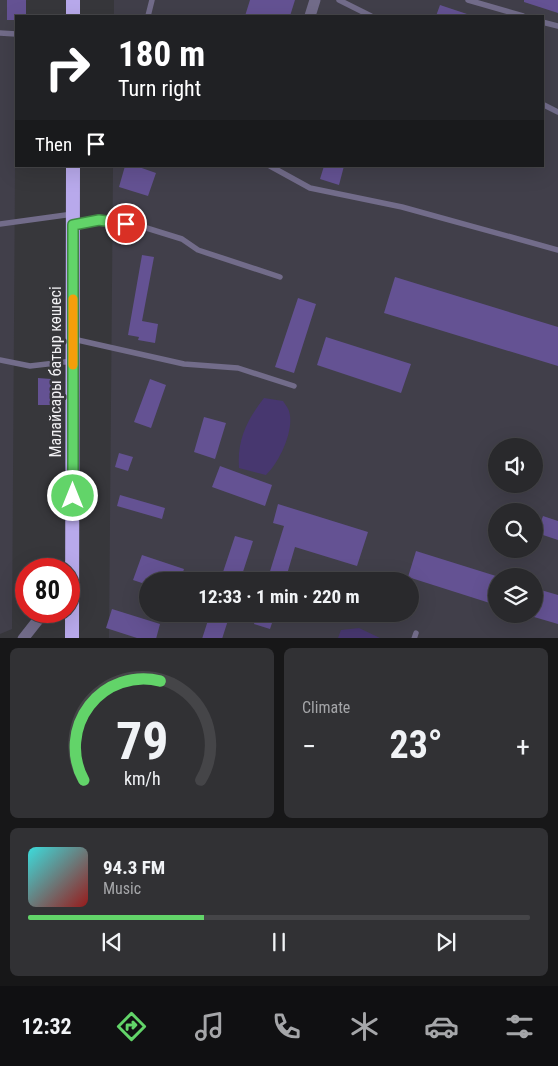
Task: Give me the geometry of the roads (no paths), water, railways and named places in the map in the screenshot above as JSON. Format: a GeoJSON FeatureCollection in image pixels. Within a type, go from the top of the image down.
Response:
{"type":"FeatureCollection","features":[{"type":"Feature","properties":{"kind":"highway"},"geometry":{"type":"LineString","coordinates":[[73,0],[73,15]]}},
{"type":"Feature","properties":{"kind":"highway","name":"Малайсары батыр көшесі"},"geometry":{"type":"LineString","coordinates":[[71,558],[73,167]]}},
{"type":"Feature","properties":{"kind":"highway","name":"Малайсары батыр көшесі"},"geometry":{"type":"LineString","coordinates":[[72,623],[72,638]]}},
{"type":"Feature","properties":{"kind":"street"},"geometry":{"type":"LineString","coordinates":[[310,15],[316,0]]}},
{"type":"Feature","properties":{"kind":"street"},"geometry":{"type":"LineString","coordinates":[[23,638],[35,623]]}},
{"type":"Feature","properties":{"kind":"lane"},"geometry":{"type":"LineString","coordinates":[[148,15],[152,0]]}},
{"type":"Feature","properties":{"kind":"lane"},"geometry":{"type":"LineString","coordinates":[[339,0],[369,15]]}},
{"type":"Feature","properties":{"kind":"lane"},"geometry":{"type":"LineString","coordinates":[[468,0],[520,15]]}},
{"type":"Feature","properties":{"kind":"lane"},"geometry":{"type":"LineString","coordinates":[[544,22],[558,26]]}},
{"type":"Feature","properties":{"kind":"lane"},"geometry":{"type":"LineString","coordinates":[[0,33],[15,34]]}},
{"type":"Feature","properties":{"kind":"lane"},"geometry":{"type":"LineString","coordinates":[[544,105],[558,112]]}},
{"type":"Feature","properties":{"kind":"lane"},"geometry":{"type":"LineString","coordinates":[[272,167],[310,188],[402,207],[558,250]]}},
{"type":"Feature","properties":{"kind":"lane"},"geometry":{"type":"LineString","coordinates":[[0,224],[73,219],[99,220],[140,226],[182,239],[198,250],[280,277]]}},
{"type":"Feature","properties":{"kind":"lane"},"geometry":{"type":"LineString","coordinates":[[73,339],[184,364],[238,368],[294,386]]}},
{"type":"Feature","properties":{"kind":"lane"},"geometry":{"type":"LineString","coordinates":[[0,360],[30,366],[73,361]]}}]}
